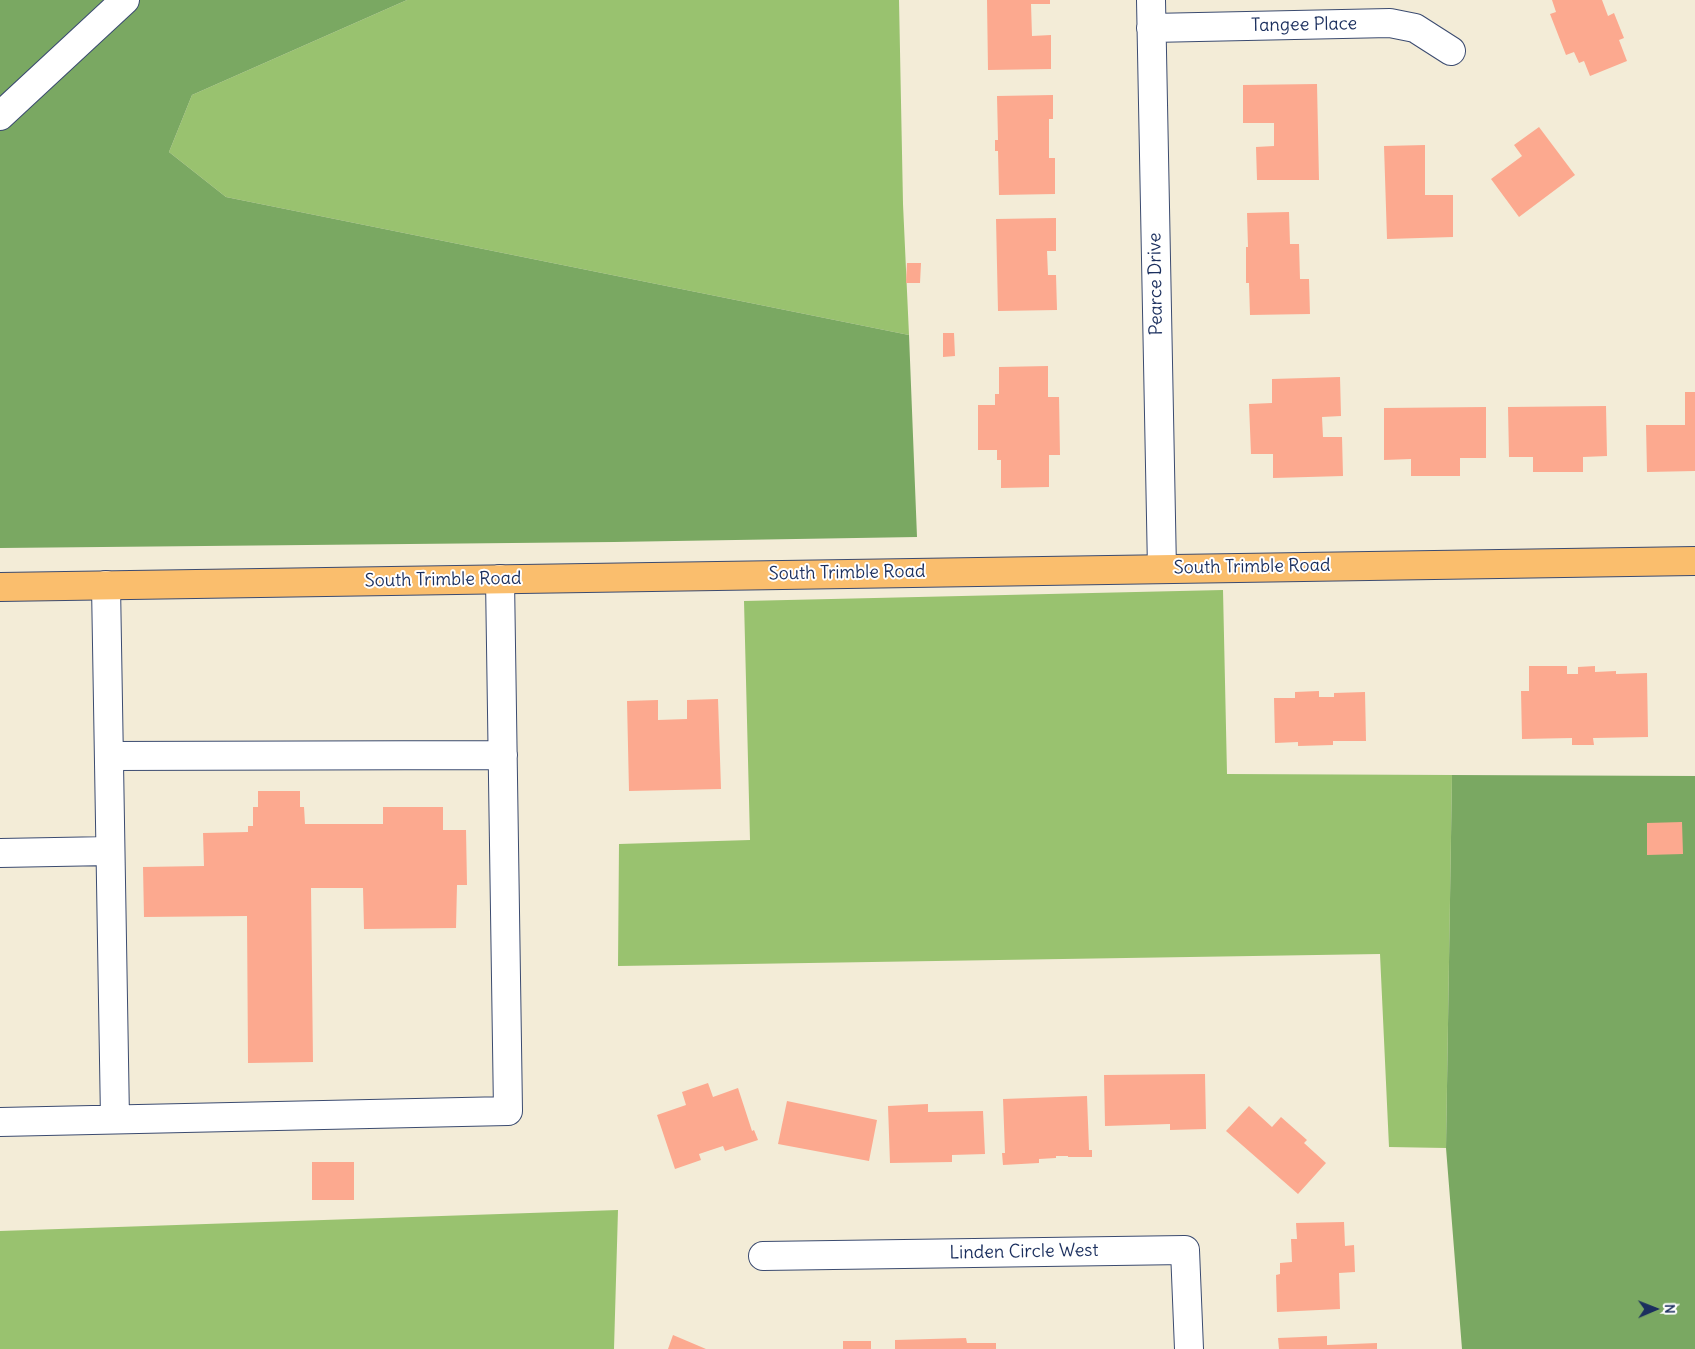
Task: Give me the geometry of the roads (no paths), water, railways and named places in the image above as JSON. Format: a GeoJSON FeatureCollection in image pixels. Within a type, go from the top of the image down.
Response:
{"type":"FeatureCollection","features":[{"type":"Feature","properties":{"kind":"main road","name":"South Trimble Road"},"geometry":{"type":"LineString","coordinates":[[0,587],[1695,561]]}},
{"type":"Feature","properties":{"kind":"street"},"geometry":{"type":"LineString","coordinates":[[0,116],[125,0]]}},
{"type":"Feature","properties":{"kind":"street","name":"Pearce Drive"},"geometry":{"type":"LineString","coordinates":[[1151,0],[1162,568]]}},
{"type":"Feature","properties":{"kind":"street","name":"Tangee Place"},"geometry":{"type":"LineString","coordinates":[[1151,28],[1390,23],[1415,28],[1451,51]]}},
{"type":"Feature","properties":{"kind":"street"},"geometry":{"type":"LineString","coordinates":[[0,1122],[508,1111],[500,579]]}},
{"type":"Feature","properties":{"kind":"street"},"geometry":{"type":"LineString","coordinates":[[106,585],[115,1119]]}},
{"type":"Feature","properties":{"kind":"street"},"geometry":{"type":"LineString","coordinates":[[109,756],[502,755]]}},
{"type":"Feature","properties":{"kind":"street"},"geometry":{"type":"LineString","coordinates":[[0,853],[110,851]]}},
{"type":"Feature","properties":{"kind":"street","name":"Linden Circle West"},"geometry":{"type":"LineString","coordinates":[[763,1256],[1185,1250],[1189,1349]]}}]}
